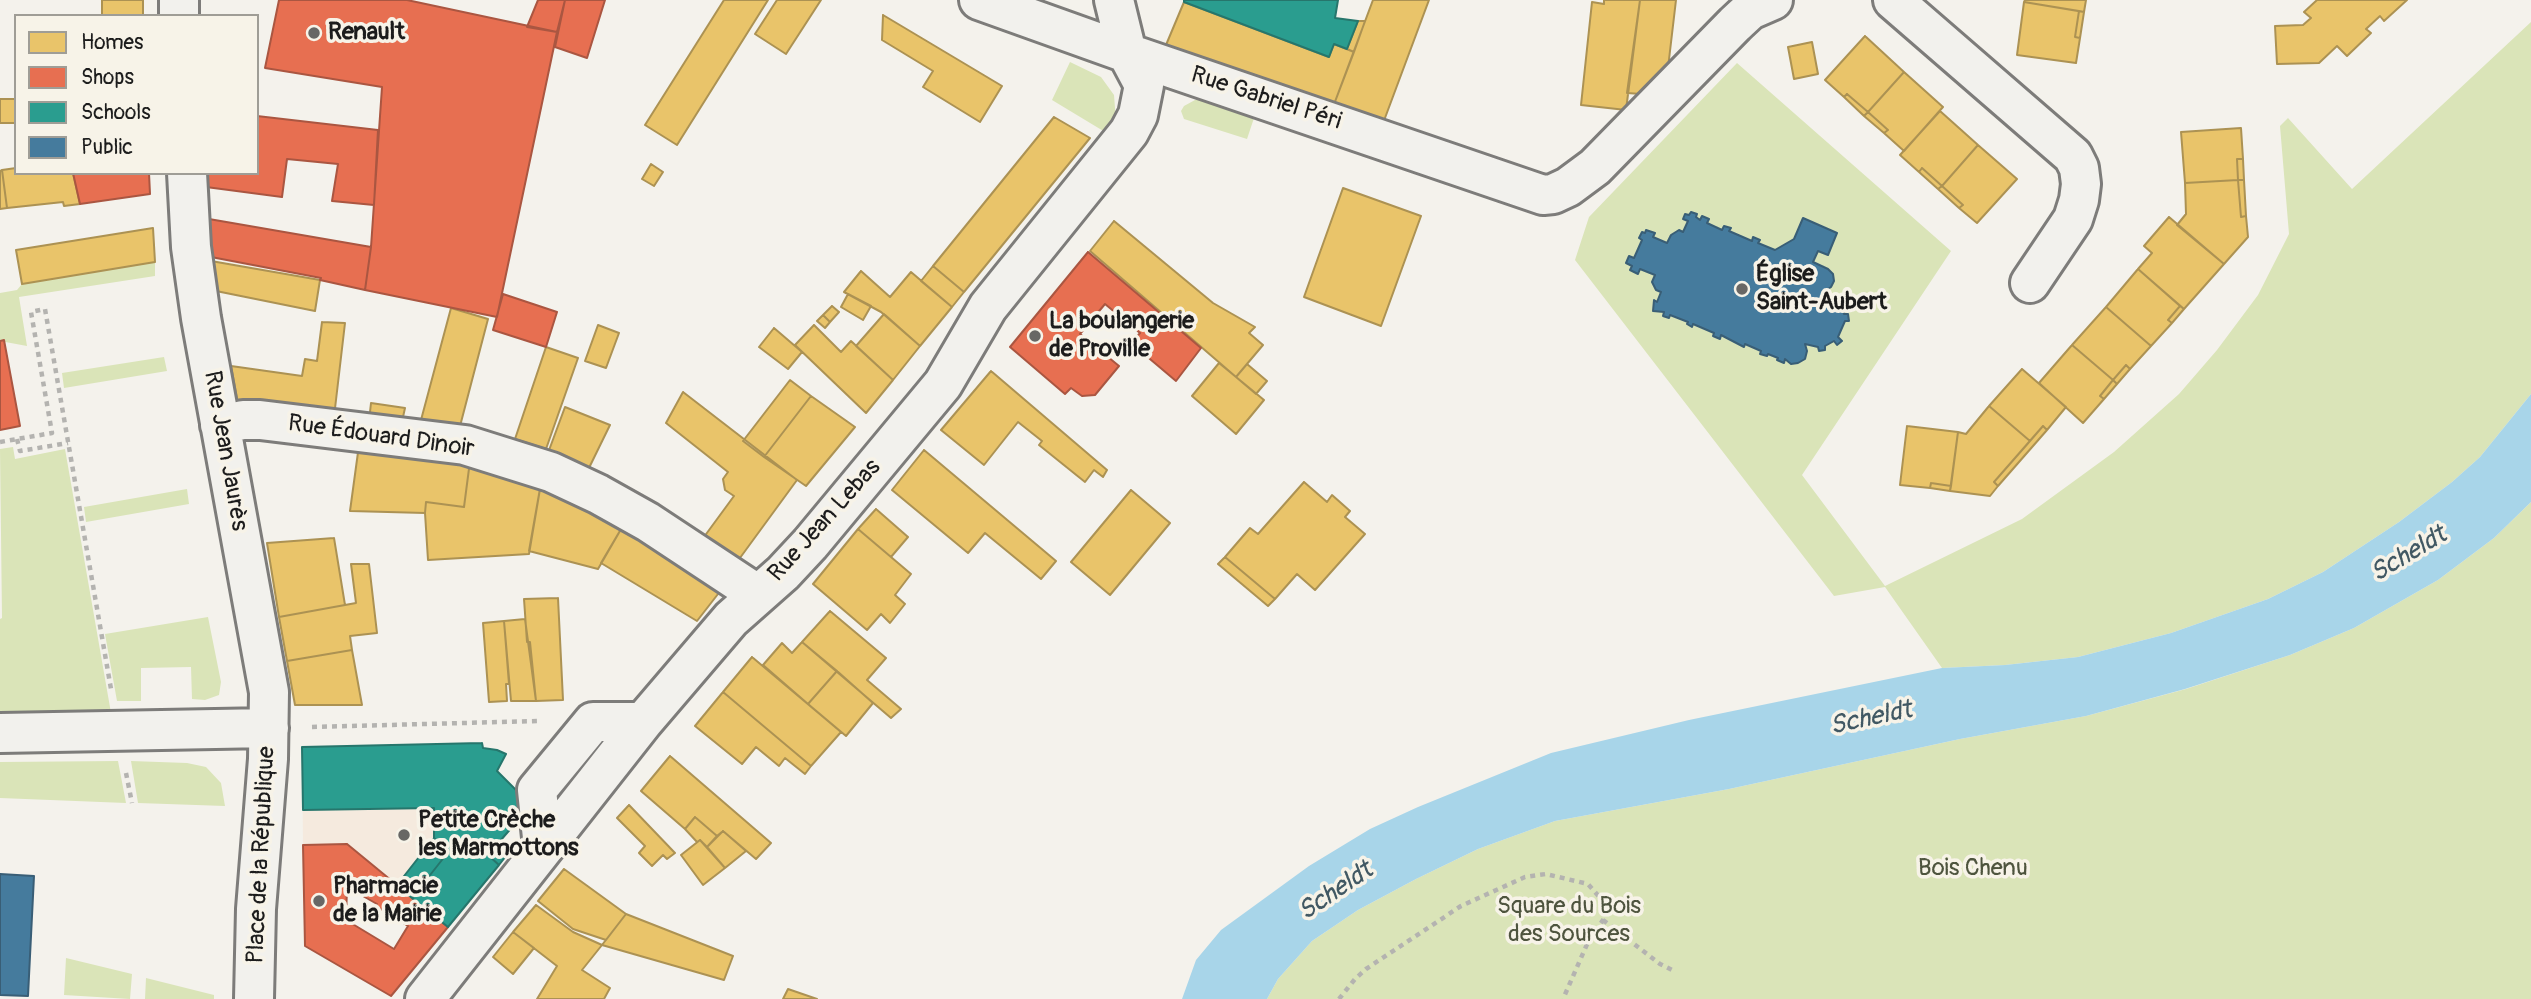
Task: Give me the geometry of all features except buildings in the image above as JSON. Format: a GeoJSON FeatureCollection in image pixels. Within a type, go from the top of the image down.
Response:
{"type":"FeatureCollection","features":[{"type":"Feature","properties":{"kind":"street","name":"Rue Gabriel Péri"},"geometry":{"type":"LineString","coordinates":[[979,0],[1543,195],[1553,194],[1582,179],[1735,24],[1750,10],[1773,0]]}},
{"type":"Feature","properties":{"kind":"street","name":"Rue Jean Lebas"},"geometry":{"type":"LineString","coordinates":[[425,999],[643,722],[732,619],[783,573],[810,544],[943,384],[988,307],[1129,132],[1141,108],[1144,85],[1127,53],[1114,0]]}},
{"type":"Feature","properties":{"kind":"street"},"geometry":{"type":"LineString","coordinates":[[1893,0],[2073,156],[2079,168],[2080,200],[2073,219],[2030,283]]}},
{"type":"Feature","properties":{"kind":"street","name":"Rue Jean Jaurès"},"geometry":{"type":"LineString","coordinates":[[187,175],[194,272],[266,674],[269,728]]}},
{"type":"Feature","properties":{"kind":"street","name":"Rue Édouard Dinoir"},"geometry":{"type":"LineString","coordinates":[[220,425],[243,420],[260,420],[466,445],[551,472],[598,494],[648,522],[757,594]]}},
{"type":"Feature","properties":{"kind":"street","name":"Place de la République"},"geometry":{"type":"LineString","coordinates":[[0,733],[269,728],[258,880],[254,999]]}},
{"type":"Feature","properties":{"kind":"path"},"geometry":{"type":"LineString","coordinates":[[0,442],[52,433],[31,312],[45,309],[132,803]]}},
{"type":"Feature","properties":{"kind":"path"},"geometry":{"type":"LineString","coordinates":[[18,439],[20,452],[68,443]]}},
{"type":"Feature","properties":{"kind":"path"},"geometry":{"type":"LineString","coordinates":[[269,728],[549,720]]}},
{"type":"Feature","properties":{"kind":"path"},"geometry":{"type":"LineString","coordinates":[[1339,999],[1366,969],[1461,906],[1525,877],[1546,874],[1588,884],[1604,901],[1603,920],[1588,942],[1563,999]]}},
{"type":"Feature","properties":{"kind":"path"},"geometry":{"type":"LineString","coordinates":[[1603,920],[1660,964],[1674,971]]}},
{"type":"Feature","properties":{"kind":"shaded area","name":"Petite Crèche les Marmottons"},"geometry":{"type":"Polygon","coordinates":[[[482,743],[483,748],[506,754],[498,771],[516,790],[520,805],[513,826],[495,848],[506,856],[448,927],[347,844],[303,845],[302,747],[482,743]]]}},
{"type":"Feature","properties":{"kind":"green space"},"geometry":{"type":"Polygon","coordinates":[[[2531,22],[2531,394],[2480,457],[2452,482],[2399,522],[2323,572],[2268,599],[2171,633],[2078,657],[1942,668],[1885,587],[1834,596],[1575,260],[1589,217],[1737,63],[1951,251],[1802,475],[1885,586],[2022,519],[2114,452],[2179,394],[2217,350],[2258,295],[2289,234],[2280,126],[2288,118],[2352,189],[2531,22]]]}},
{"type":"Feature","properties":{"kind":"green space"},"geometry":{"type":"Polygon","coordinates":[[[1070,62],[1101,77],[1114,95],[1116,121],[1105,132],[1052,100],[1070,62]]]}},
{"type":"Feature","properties":{"kind":"green space"},"geometry":{"type":"Polygon","coordinates":[[[1205,99],[1255,115],[1247,139],[1184,119],[1181,111],[1184,106],[1195,100],[1205,99]]]}},
{"type":"Feature","properties":{"kind":"green space"},"geometry":{"type":"Polygon","coordinates":[[[155,262],[155,276],[19,297],[27,346],[0,341],[0,293],[17,290],[22,284],[155,262]]]}},
{"type":"Feature","properties":{"kind":"green space"},"geometry":{"type":"Polygon","coordinates":[[[164,357],[167,371],[64,388],[62,373],[164,357]]]}},
{"type":"Feature","properties":{"kind":"green space"},"geometry":{"type":"Polygon","coordinates":[[[13,447],[15,459],[65,449],[111,713],[0,715],[0,449],[13,447]]]}},
{"type":"Feature","properties":{"kind":"green space"},"geometry":{"type":"Polygon","coordinates":[[[187,489],[189,504],[86,522],[84,507],[187,489]]]}},
{"type":"Feature","properties":{"kind":"green space"},"geometry":{"type":"Polygon","coordinates":[[[2531,502],[2531,999],[1267,999],[1278,979],[1312,941],[1358,910],[1478,849],[1555,821],[1729,789],[1960,739],[2086,716],[2186,689],[2290,655],[2354,628],[2438,580],[2494,538],[2531,502]]]}},
{"type":"Feature","properties":{"kind":"green space"},"geometry":{"type":"Polygon","coordinates":[[[208,617],[221,682],[219,695],[205,700],[192,699],[191,667],[141,668],[141,701],[117,701],[105,634],[208,617]]]}},
{"type":"Feature","properties":{"kind":"green space"},"geometry":{"type":"Polygon","coordinates":[[[118,761],[126,803],[0,798],[0,762],[118,761]]]}},
{"type":"Feature","properties":{"kind":"green space"},"geometry":{"type":"Polygon","coordinates":[[[131,761],[187,763],[206,767],[221,783],[225,806],[138,803],[131,761]]]}},
{"type":"Feature","properties":{"kind":"green space"},"geometry":{"type":"Polygon","coordinates":[[[66,958],[132,974],[130,999],[64,995],[66,958]]]}},
{"type":"Feature","properties":{"kind":"green space"},"geometry":{"type":"Polygon","coordinates":[[[146,978],[214,995],[214,999],[145,999],[146,978]]]}},
{"type":"Feature","properties":{"kind":"water","name":"Scheldt"},"geometry":{"type":"Polygon","coordinates":[[[2531,394],[2531,502],[2494,538],[2438,580],[2354,628],[2290,655],[2185,689],[2086,716],[1960,739],[1729,789],[1555,821],[1478,849],[1358,910],[1312,941],[1278,979],[1267,999],[1182,999],[1196,960],[1221,930],[1309,866],[1370,829],[1551,753],[1689,720],[1942,668],[2078,657],[2171,633],[2268,599],[2323,572],[2399,522],[2452,482],[2480,457],[2531,394]]]}},
{"type":"Feature","properties":{"kind":"place","name":"Renault"},"geometry":{"type":"Point","coordinates":[314,33]}},
{"type":"Feature","properties":{"kind":"place","name":"Église Saint-Aubert"},"geometry":{"type":"Point","coordinates":[1742,289]}},
{"type":"Feature","properties":{"kind":"place","name":"La boulangerie de Proville"},"geometry":{"type":"Point","coordinates":[1035,336]}},
{"type":"Feature","properties":{"kind":"place","name":"Petite Crèche les Marmottons"},"geometry":{"type":"Point","coordinates":[404,835]}},
{"type":"Feature","properties":{"kind":"place","name":"Pharmacie de la Mairie"},"geometry":{"type":"Point","coordinates":[319,901]}},
{"type":"Feature","properties":{"kind":"park label","name":"Bois Chenu"},"geometry":{"type":"Point","coordinates":[1973,869]}},
{"type":"Feature","properties":{"kind":"park label","name":"Square du Bois des Sources"},"geometry":{"type":"Point","coordinates":[1569,921]}}]}
